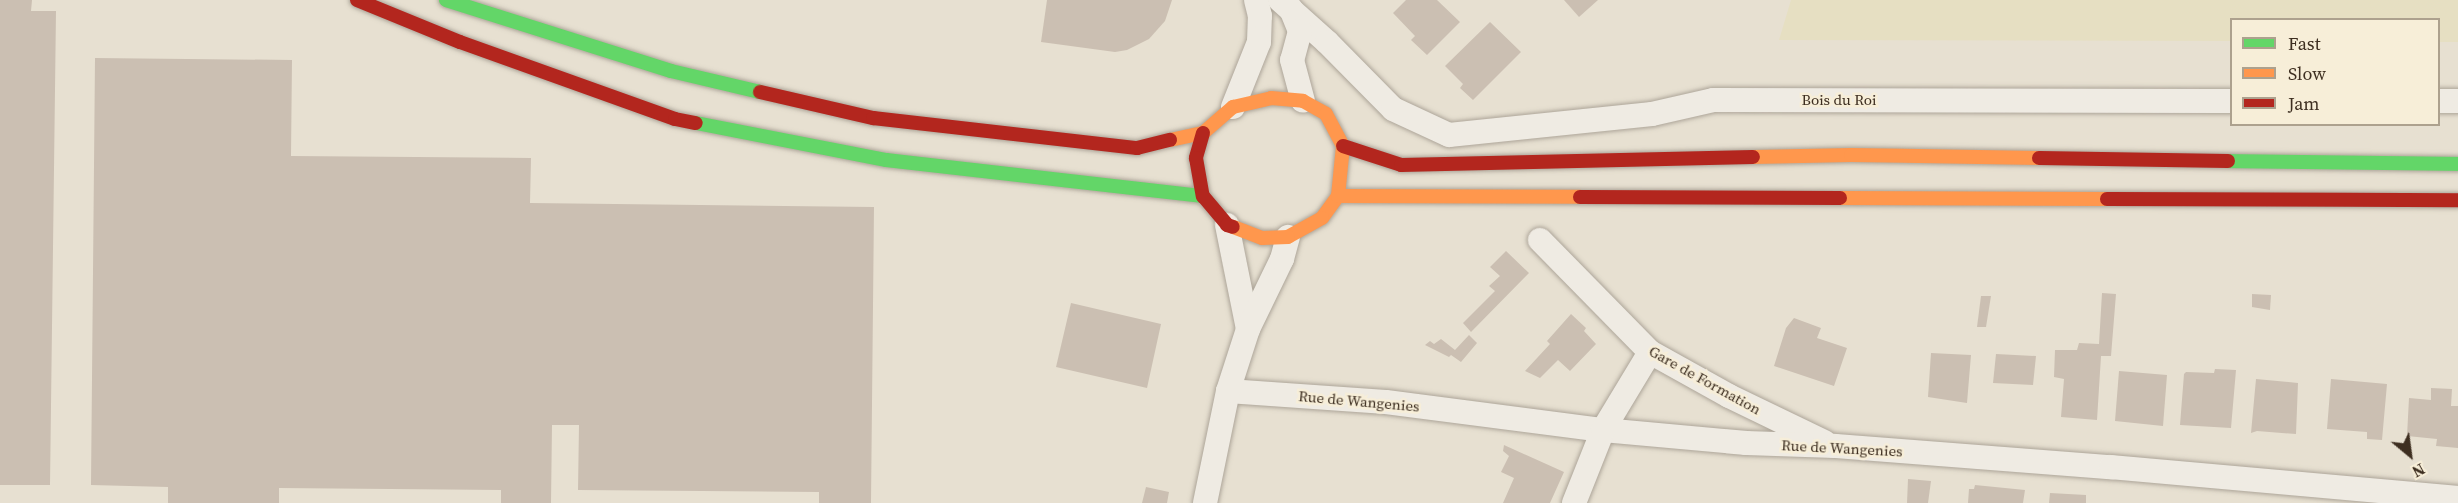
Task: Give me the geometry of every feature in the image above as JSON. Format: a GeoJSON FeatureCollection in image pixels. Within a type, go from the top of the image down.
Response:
{"type":"FeatureCollection","features":[{"type":"Feature","properties":{"kind":"highway"},"geometry":{"type":"LineString","coordinates":[[357,0],[460,42],[675,119],[886,160],[1203,196]]}},
{"type":"Feature","properties":{"kind":"highway"},"geometry":{"type":"LineString","coordinates":[[446,0],[471,10],[671,71],[873,118],[1137,148],[1203,133],[1233,107],[1270,98],[1303,101],[1326,114],[1343,146],[1338,196],[1322,219],[1288,237],[1262,238],[1227,225],[1203,196],[1196,158],[1203,133]]}},
{"type":"Feature","properties":{"kind":"highway"},"geometry":{"type":"LineString","coordinates":[[1343,146],[1401,165],[1851,155],[2458,164]]}},
{"type":"Feature","properties":{"kind":"highway"},"geometry":{"type":"LineString","coordinates":[[1338,196],[2458,200]]}},
{"type":"Feature","properties":{"kind":"street"},"geometry":{"type":"LineString","coordinates":[[1233,107],[1258,42],[1260,16],[1256,0]]}},
{"type":"Feature","properties":{"kind":"street"},"geometry":{"type":"LineString","coordinates":[[1286,2],[1300,31],[1292,60],[1303,101]]}},
{"type":"Feature","properties":{"kind":"street","name":"Bois du Roi"},"geometry":{"type":"LineString","coordinates":[[1286,2],[1393,109],[1449,135],[1652,114],[1713,100],[2230,101]]}},
{"type":"Feature","properties":{"kind":"street"},"geometry":{"type":"LineString","coordinates":[[2440,101],[2458,101]]}},
{"type":"Feature","properties":{"kind":"street"},"geometry":{"type":"LineString","coordinates":[[1227,225],[1248,329]]}},
{"type":"Feature","properties":{"kind":"street"},"geometry":{"type":"LineString","coordinates":[[1205,503],[1228,391],[1248,329],[1282,259],[1288,237]]}},
{"type":"Feature","properties":{"kind":"street","name":"Gare de Formation"},"geometry":{"type":"LineString","coordinates":[[1540,240],[1650,352],[1729,396],[1834,446]]}},
{"type":"Feature","properties":{"kind":"street"},"geometry":{"type":"LineString","coordinates":[[1574,503],[1603,430],[1650,352]]}},
{"type":"Feature","properties":{"kind":"street","name":"Rue de Wangenies"},"geometry":{"type":"LineString","coordinates":[[1228,391],[1386,402],[1603,430],[1746,443],[1834,446],[2123,468],[2458,498]]}},
{"type":"Feature","properties":{"kind":"shaded area"},"geometry":{"type":"Polygon","coordinates":[[[1791,0],[2458,0],[2458,42],[2440,42],[2440,18],[2230,18],[2230,41],[1779,40],[1791,0]]]}},
{"type":"Feature","properties":{"kind":"building"},"geometry":{"type":"Polygon","coordinates":[[[0,0],[32,0],[31,11],[56,11],[50,485],[0,485],[0,0]]]}},
{"type":"Feature","properties":{"kind":"building"},"geometry":{"type":"Polygon","coordinates":[[[1047,0],[1172,0],[1165,21],[1149,39],[1127,50],[1115,52],[1041,42],[1047,0]]]}},
{"type":"Feature","properties":{"kind":"building"},"geometry":{"type":"Polygon","coordinates":[[[1406,0],[1437,0],[1460,22],[1427,55],[1411,40],[1415,36],[1393,13],[1406,0]]]}},
{"type":"Feature","properties":{"kind":"building"},"geometry":{"type":"Polygon","coordinates":[[[1564,0],[1598,0],[1579,17],[1564,0]]]}},
{"type":"Feature","properties":{"kind":"building"},"geometry":{"type":"Polygon","coordinates":[[[1490,22],[1521,52],[1473,100],[1460,88],[1463,84],[1445,66],[1490,22]]]}},
{"type":"Feature","properties":{"kind":"building"},"geometry":{"type":"Polygon","coordinates":[[[95,58],[292,60],[291,156],[531,158],[530,203],[874,207],[871,503],[819,503],[819,492],[578,490],[579,425],[552,425],[551,503],[501,503],[501,490],[279,488],[279,503],[168,503],[168,487],[91,485],[95,58]]]}},
{"type":"Feature","properties":{"kind":"building"},"geometry":{"type":"Polygon","coordinates":[[[1506,251],[1529,273],[1471,332],[1463,323],[1495,291],[1489,286],[1500,276],[1490,267],[1506,251]]]}},
{"type":"Feature","properties":{"kind":"building"},"geometry":{"type":"Polygon","coordinates":[[[2102,293],[2116,294],[2111,356],[2101,356],[2097,420],[2061,417],[2064,379],[2054,377],[2055,350],[2077,350],[2079,343],[2099,344],[2102,293]]]}},
{"type":"Feature","properties":{"kind":"building"},"geometry":{"type":"Polygon","coordinates":[[[2252,294],[2271,295],[2270,310],[2252,307],[2252,294]]]}},
{"type":"Feature","properties":{"kind":"building"},"geometry":{"type":"Polygon","coordinates":[[[1981,296],[1991,296],[1986,327],[1977,327],[1981,296]]]}},
{"type":"Feature","properties":{"kind":"building"},"geometry":{"type":"Polygon","coordinates":[[[1071,303],[1161,324],[1147,388],[1056,367],[1071,303]]]}},
{"type":"Feature","properties":{"kind":"building"},"geometry":{"type":"Polygon","coordinates":[[[1571,314],[1586,328],[1584,331],[1596,344],[1570,371],[1558,360],[1540,378],[1525,371],[1550,344],[1547,341],[1571,314]]]}},
{"type":"Feature","properties":{"kind":"building"},"geometry":{"type":"Polygon","coordinates":[[[1794,318],[1821,328],[1817,338],[1847,348],[1834,386],[1774,366],[1786,328],[1794,318]]]}},
{"type":"Feature","properties":{"kind":"building"},"geometry":{"type":"Polygon","coordinates":[[[1469,335],[1477,343],[1461,362],[1451,355],[1449,357],[1425,345],[1430,341],[1434,344],[1441,339],[1455,350],[1469,335]]]}},
{"type":"Feature","properties":{"kind":"building"},"geometry":{"type":"Polygon","coordinates":[[[1931,353],[1971,355],[1967,403],[1928,397],[1931,353]]]}},
{"type":"Feature","properties":{"kind":"building"},"geometry":{"type":"Polygon","coordinates":[[[1996,354],[2036,356],[2033,385],[1993,383],[1996,354]]]}},
{"type":"Feature","properties":{"kind":"building"},"geometry":{"type":"Polygon","coordinates":[[[2215,369],[2236,370],[2231,428],[2180,425],[2184,374],[2186,372],[2214,373],[2215,369]]]}},
{"type":"Feature","properties":{"kind":"building"},"geometry":{"type":"Polygon","coordinates":[[[2119,371],[2167,375],[2163,426],[2115,421],[2119,371]]]}},
{"type":"Feature","properties":{"kind":"building"},"geometry":{"type":"Polygon","coordinates":[[[2256,379],[2298,383],[2296,434],[2257,431],[2251,433],[2256,379]]]}},
{"type":"Feature","properties":{"kind":"building"},"geometry":{"type":"Polygon","coordinates":[[[2331,379],[2387,384],[2382,440],[2367,439],[2367,432],[2327,429],[2331,379]]]}},
{"type":"Feature","properties":{"kind":"building"},"geometry":{"type":"Polygon","coordinates":[[[2431,388],[2452,389],[2451,406],[2458,406],[2458,448],[2436,446],[2437,439],[2407,436],[2409,398],[2431,400],[2431,388]]]}},
{"type":"Feature","properties":{"kind":"building"},"geometry":{"type":"Polygon","coordinates":[[[1504,445],[1564,472],[1550,503],[1503,503],[1514,478],[1501,472],[1509,456],[1503,451],[1504,445]]]}},
{"type":"Feature","properties":{"kind":"building"},"geometry":{"type":"Polygon","coordinates":[[[1908,479],[1931,481],[1928,503],[1907,503],[1908,479]]]}},
{"type":"Feature","properties":{"kind":"building"},"geometry":{"type":"Polygon","coordinates":[[[1975,485],[2025,490],[2023,503],[1968,503],[1969,489],[1974,489],[1975,485]]]}},
{"type":"Feature","properties":{"kind":"building"},"geometry":{"type":"Polygon","coordinates":[[[1146,487],[1169,492],[1167,503],[1142,503],[1146,487]]]}},
{"type":"Feature","properties":{"kind":"building"},"geometry":{"type":"Polygon","coordinates":[[[2050,493],[2086,495],[2086,503],[2049,503],[2050,493]]]}},
{"type":"Feature","properties":{"kind":"traffic: fast"},"geometry":{"type":"LineString","coordinates":[[446,0],[671,71],[760,92]]}},
{"type":"Feature","properties":{"kind":"traffic: fast"},"geometry":{"type":"LineString","coordinates":[[696,123],[886,160],[1203,196]]}},
{"type":"Feature","properties":{"kind":"traffic: fast"},"geometry":{"type":"LineString","coordinates":[[2228,161],[2458,164]]}},
{"type":"Feature","properties":{"kind":"traffic: slow"},"geometry":{"type":"LineString","coordinates":[[1170,140],[1203,133],[1233,107],[1271,98],[1303,101],[1326,114],[1343,146],[1338,196],[1322,218],[1288,237],[1262,238],[1233,227]]}},
{"type":"Feature","properties":{"kind":"traffic: slow"},"geometry":{"type":"LineString","coordinates":[[1753,157],[1851,155],[2039,158]]}},
{"type":"Feature","properties":{"kind":"traffic: slow"},"geometry":{"type":"LineString","coordinates":[[1338,196],[1580,197]]}},
{"type":"Feature","properties":{"kind":"traffic: slow"},"geometry":{"type":"LineString","coordinates":[[1840,198],[2107,199]]}},
{"type":"Feature","properties":{"kind":"traffic: jam"},"geometry":{"type":"LineString","coordinates":[[357,0],[460,42],[675,119],[696,123]]}},
{"type":"Feature","properties":{"kind":"traffic: jam"},"geometry":{"type":"LineString","coordinates":[[760,92],[873,118],[1137,148],[1170,140]]}},
{"type":"Feature","properties":{"kind":"traffic: jam"},"geometry":{"type":"LineString","coordinates":[[1203,133],[1196,158],[1203,196],[1227,225],[1233,227]]}},
{"type":"Feature","properties":{"kind":"traffic: jam"},"geometry":{"type":"LineString","coordinates":[[1343,146],[1401,165],[1753,157]]}},
{"type":"Feature","properties":{"kind":"traffic: jam"},"geometry":{"type":"LineString","coordinates":[[2039,158],[2228,161]]}},
{"type":"Feature","properties":{"kind":"traffic: jam"},"geometry":{"type":"LineString","coordinates":[[1580,197],[1840,198]]}},
{"type":"Feature","properties":{"kind":"traffic: jam"},"geometry":{"type":"LineString","coordinates":[[2107,199],[2458,200]]}}]}
